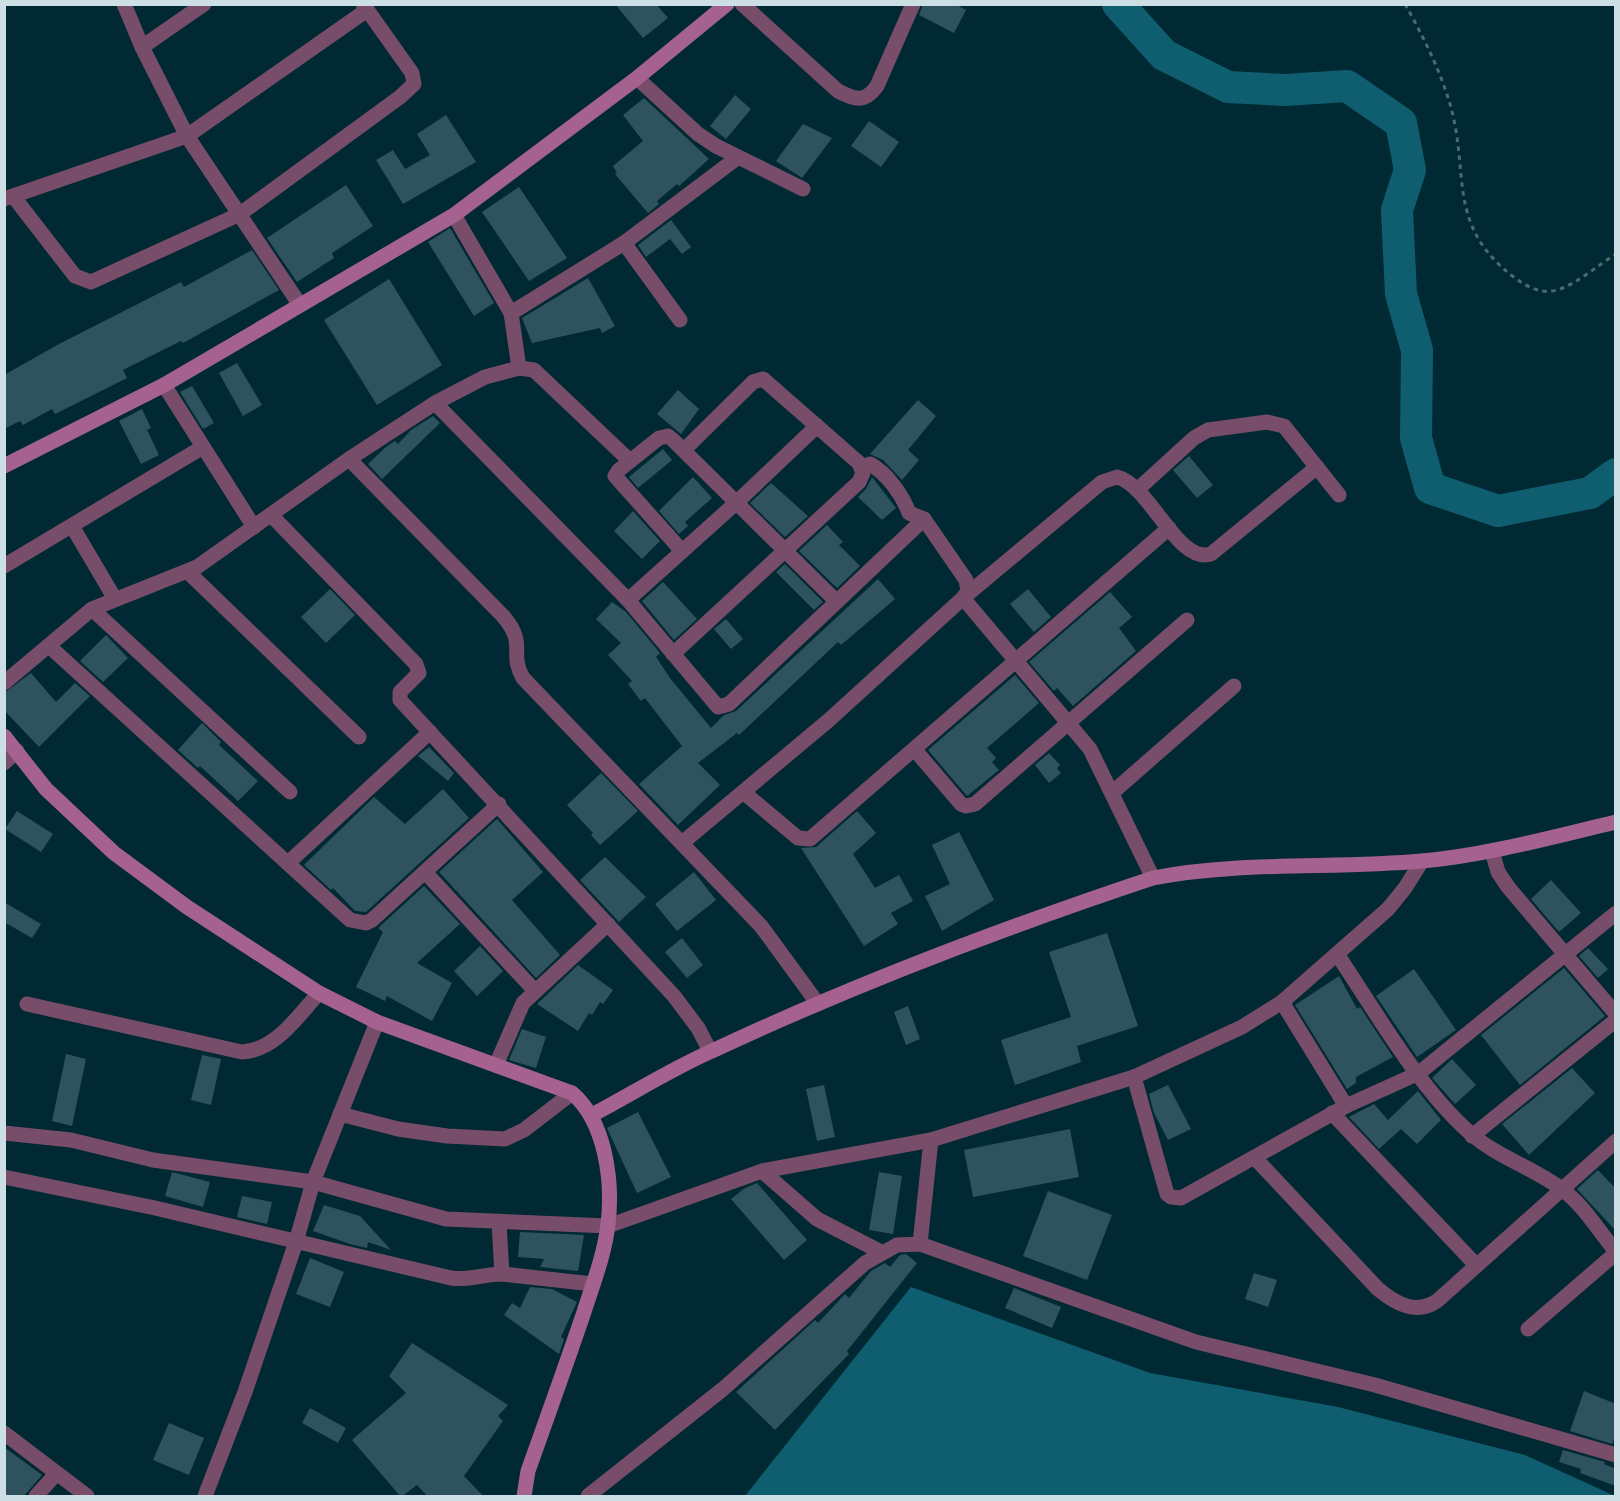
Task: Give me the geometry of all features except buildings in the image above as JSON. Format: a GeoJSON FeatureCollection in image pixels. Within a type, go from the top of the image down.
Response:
{"type":"FeatureCollection","features":[{"type":"Feature","properties":{"kind":"main road"},"geometry":{"type":"LineString","coordinates":[[4,466],[164,385],[454,215],[637,78],[727,4]]}},
{"type":"Feature","properties":{"kind":"main road"},"geometry":{"type":"LineString","coordinates":[[4,736],[54,797],[114,853],[187,907],[319,993],[377,1022],[572,1093],[592,1115],[606,1167],[608,1226],[593,1284],[528,1471],[524,1497]]}},
{"type":"Feature","properties":{"kind":"main road"},"geometry":{"type":"LineString","coordinates":[[592,1115],[710,1051],[818,1004],[920,962],[1153,878],[1185,872],[1227,869],[1422,861],[1492,851],[1616,822]]}},
{"type":"Feature","properties":{"kind":"street"},"geometry":{"type":"LineString","coordinates":[[124,4],[142,47],[187,136],[300,305]]}},
{"type":"Feature","properties":{"kind":"street"},"geometry":{"type":"LineString","coordinates":[[142,47],[204,4]]}},
{"type":"Feature","properties":{"kind":"street"},"geometry":{"type":"LineString","coordinates":[[742,4],[838,91],[852,98],[863,99],[871,95],[877,86],[913,4]]}},
{"type":"Feature","properties":{"kind":"street"},"geometry":{"type":"LineString","coordinates":[[365,7],[412,73],[414,84],[400,97],[240,214],[91,282],[84,282],[75,276],[9,197],[187,136],[365,7]]}},
{"type":"Feature","properties":{"kind":"street"},"geometry":{"type":"LineString","coordinates":[[637,78],[698,134],[737,158],[803,189]]}},
{"type":"Feature","properties":{"kind":"street"},"geometry":{"type":"LineString","coordinates":[[511,313],[624,243],[737,158]]}},
{"type":"Feature","properties":{"kind":"street"},"geometry":{"type":"LineString","coordinates":[[454,215],[511,313],[519,361],[541,375],[630,460]]}},
{"type":"Feature","properties":{"kind":"street"},"geometry":{"type":"LineString","coordinates":[[624,243],[680,320]]}},
{"type":"Feature","properties":{"kind":"street"},"geometry":{"type":"LineString","coordinates":[[4,683],[92,609],[188,572],[349,459],[435,404],[519,361]]}},
{"type":"Feature","properties":{"kind":"street"},"geometry":{"type":"LineString","coordinates":[[674,654],[859,482],[862,473],[860,463],[768,381],[758,379],[684,450]]}},
{"type":"Feature","properties":{"kind":"street"},"geometry":{"type":"LineString","coordinates":[[164,385],[254,527]]}},
{"type":"Feature","properties":{"kind":"street"},"geometry":{"type":"LineString","coordinates":[[435,404],[628,600],[714,704],[723,707],[924,519]]}},
{"type":"Feature","properties":{"kind":"street"},"geometry":{"type":"LineString","coordinates":[[1137,490],[1194,438],[1208,430],[1267,422],[1284,426],[1339,495]]}},
{"type":"Feature","properties":{"kind":"street"},"geometry":{"type":"LineString","coordinates":[[628,600],[818,426]]}},
{"type":"Feature","properties":{"kind":"street"},"geometry":{"type":"LineString","coordinates":[[682,551],[616,480],[616,473],[630,460],[665,436],[684,450],[836,601]]}},
{"type":"Feature","properties":{"kind":"street"},"geometry":{"type":"LineString","coordinates":[[4,566],[204,447]]}},
{"type":"Feature","properties":{"kind":"street"},"geometry":{"type":"LineString","coordinates":[[349,459],[503,616],[515,630],[518,638],[516,659],[523,678],[761,926],[818,1004]]}},
{"type":"Feature","properties":{"kind":"street"},"geometry":{"type":"LineString","coordinates":[[870,464],[877,468],[905,501],[909,513],[924,519],[966,580],[968,591],[963,598]]}},
{"type":"Feature","properties":{"kind":"street"},"geometry":{"type":"LineString","coordinates":[[682,843],[829,720],[963,598],[1102,482],[1109,478],[1124,479],[1137,490],[1190,551],[1198,556],[1212,554],[1317,467]]}},
{"type":"Feature","properties":{"kind":"street"},"geometry":{"type":"LineString","coordinates":[[271,515],[416,664],[419,673],[399,696],[674,996],[710,1051]]}},
{"type":"Feature","properties":{"kind":"street"},"geometry":{"type":"LineString","coordinates":[[72,526],[115,599]]}},
{"type":"Feature","properties":{"kind":"street"},"geometry":{"type":"LineString","coordinates":[[743,792],[798,838],[810,838],[1017,662],[1169,528]]}},
{"type":"Feature","properties":{"kind":"street"},"geometry":{"type":"LineString","coordinates":[[188,572],[359,737]]}},
{"type":"Feature","properties":{"kind":"street"},"geometry":{"type":"LineString","coordinates":[[963,598],[1090,749],[1153,878]]}},
{"type":"Feature","properties":{"kind":"street"},"geometry":{"type":"LineString","coordinates":[[92,609],[290,792]]}},
{"type":"Feature","properties":{"kind":"street"},"geometry":{"type":"LineString","coordinates":[[915,750],[961,804],[966,806],[975,804],[1071,724],[1187,620]]}},
{"type":"Feature","properties":{"kind":"street"},"geometry":{"type":"LineString","coordinates":[[49,646],[350,920],[357,923],[372,920],[499,804]]}},
{"type":"Feature","properties":{"kind":"street"},"geometry":{"type":"LineString","coordinates":[[1113,792],[1234,686]]}},
{"type":"Feature","properties":{"kind":"street"},"geometry":{"type":"LineString","coordinates":[[288,863],[430,732]]}},
{"type":"Feature","properties":{"kind":"street"},"geometry":{"type":"LineString","coordinates":[[4,763],[17,751]]}},
{"type":"Feature","properties":{"kind":"street"},"geometry":{"type":"LineString","coordinates":[[1492,851],[1498,872],[1508,887],[1616,1014]]}},
{"type":"Feature","properties":{"kind":"street"},"geometry":{"type":"LineString","coordinates":[[4,1133],[70,1140],[153,1160],[313,1182],[446,1219],[608,1226],[762,1171],[931,1140],[1134,1077],[1242,1027],[1282,1002],[1388,909],[1422,861]]}},
{"type":"Feature","properties":{"kind":"street"},"geometry":{"type":"LineString","coordinates":[[425,872],[535,991]]}},
{"type":"Feature","properties":{"kind":"street"},"geometry":{"type":"LineString","coordinates":[[1134,1077],[1167,1194],[1181,1198],[1339,1109],[1419,1073],[1616,913]]}},
{"type":"Feature","properties":{"kind":"street"},"geometry":{"type":"LineString","coordinates":[[496,1065],[516,1014],[535,991],[608,924]]}},
{"type":"Feature","properties":{"kind":"street"},"geometry":{"type":"LineString","coordinates":[[1338,954],[1439,1101],[1472,1136],[1562,1189],[1577,1202],[1616,1253],[1528,1329]]}},
{"type":"Feature","properties":{"kind":"street"},"geometry":{"type":"LineString","coordinates":[[27,1004],[242,1052],[268,1046],[319,993]]}},
{"type":"Feature","properties":{"kind":"street"},"geometry":{"type":"LineString","coordinates":[[1282,1002],[1339,1109],[1476,1265]]}},
{"type":"Feature","properties":{"kind":"street"},"geometry":{"type":"LineString","coordinates":[[1472,1136],[1616,1020]]}},
{"type":"Feature","properties":{"kind":"street"},"geometry":{"type":"LineString","coordinates":[[205,1497],[245,1392],[296,1242],[313,1182],[377,1022]]}},
{"type":"Feature","properties":{"kind":"street"},"geometry":{"type":"LineString","coordinates":[[340,1114],[408,1130],[506,1138],[524,1130],[572,1093]]}},
{"type":"Feature","properties":{"kind":"street"},"geometry":{"type":"LineString","coordinates":[[920,1244],[931,1140]]}},
{"type":"Feature","properties":{"kind":"street"},"geometry":{"type":"LineString","coordinates":[[1255,1158],[1378,1289],[1392,1300],[1421,1308],[1430,1306],[1616,1141]]}},
{"type":"Feature","properties":{"kind":"street"},"geometry":{"type":"LineString","coordinates":[[762,1171],[817,1219],[880,1252]]}},
{"type":"Feature","properties":{"kind":"street"},"geometry":{"type":"LineString","coordinates":[[4,1177],[155,1208],[458,1279],[502,1274],[593,1284]]}},
{"type":"Feature","properties":{"kind":"street"},"geometry":{"type":"LineString","coordinates":[[499,1223],[502,1274]]}},
{"type":"Feature","properties":{"kind":"street"},"geometry":{"type":"LineString","coordinates":[[588,1497],[723,1389],[880,1252],[897,1245],[920,1244],[1196,1342],[1375,1385],[1616,1455]]}},
{"type":"Feature","properties":{"kind":"street"},"geometry":{"type":"LineString","coordinates":[[4,1433],[87,1497]]}},
{"type":"Feature","properties":{"kind":"street"},"geometry":{"type":"LineString","coordinates":[[36,1497],[56,1474]]}},
{"type":"Feature","properties":{"kind":"path"},"geometry":{"type":"LineString","coordinates":[[1405,4],[1425,41],[1450,103],[1456,132],[1462,198],[1470,226],[1478,241],[1498,265],[1525,286],[1543,291],[1556,290],[1616,254]]}},
{"type":"Feature","properties":{"kind":"water"},"geometry":{"type":"Polygon","coordinates":[[[911,1287],[1150,1373],[1338,1407],[1525,1455],[1615,1496],[745,1496],[911,1287]]]}},
{"type":"Feature","properties":{"kind":"waterway"},"geometry":{"type":"LineString","coordinates":[[1118,4],[1164,55],[1228,87],[1285,90],[1347,86],[1401,123],[1410,170],[1397,210],[1401,294],[1417,350],[1416,438],[1430,488],[1498,511],[1590,493],[1616,474]]}}]}
